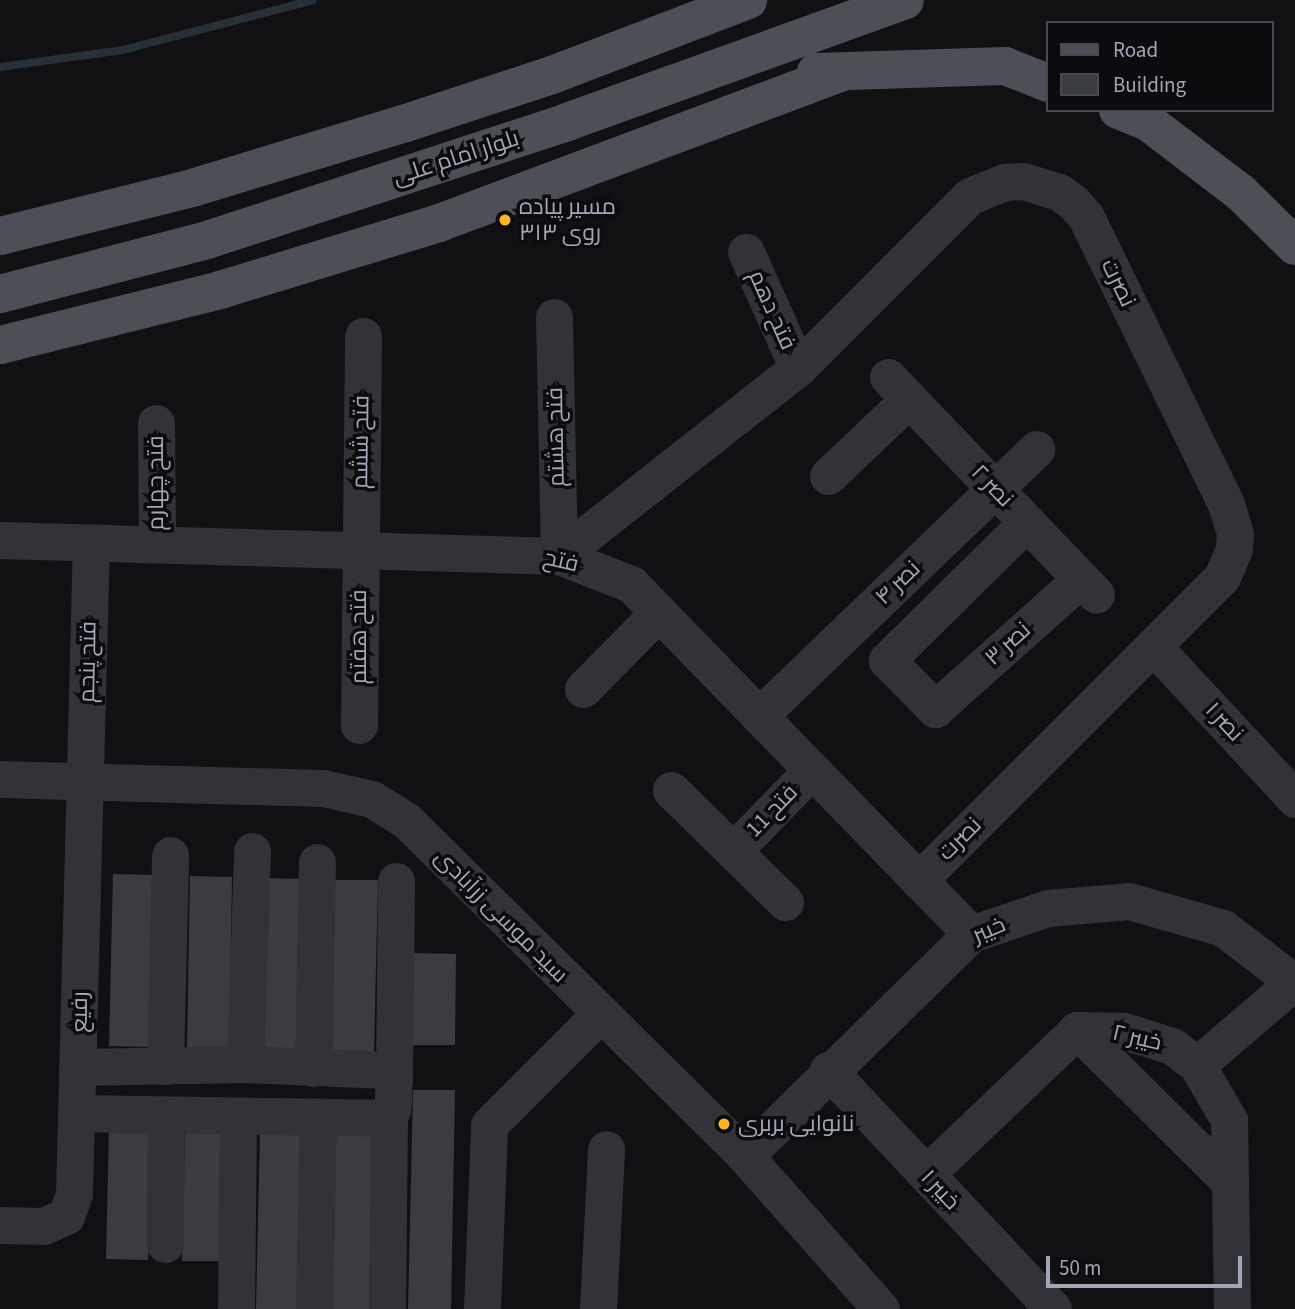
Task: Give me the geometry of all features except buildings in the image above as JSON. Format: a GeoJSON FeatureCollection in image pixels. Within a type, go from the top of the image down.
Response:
{"type":"FeatureCollection","features":[{"type":"Feature","properties":{"kind":"main road"},"geometry":{"type":"LineString","coordinates":[[0,236],[192,188],[552,75],[748,0]]}},
{"type":"Feature","properties":{"kind":"main road","name":"بلوار امام علی"},"geometry":{"type":"LineString","coordinates":[[0,294],[206,240],[567,122],[905,0]]}},
{"type":"Feature","properties":{"kind":"main road"},"geometry":{"type":"LineString","coordinates":[[669,86],[758,72],[841,73],[1005,66],[1046,82]]}},
{"type":"Feature","properties":{"kind":"main road"},"geometry":{"type":"LineString","coordinates":[[0,345],[220,290],[439,223],[841,73]]}},
{"type":"Feature","properties":{"kind":"main road"},"geometry":{"type":"LineString","coordinates":[[552,75],[567,122]]}},
{"type":"Feature","properties":{"kind":"main road"},"geometry":{"type":"LineString","coordinates":[[1123,112],[1148,122],[1240,192],[1295,246]]}},
{"type":"Feature","properties":{"kind":"street","name":"نصرت"},"geometry":{"type":"LineString","coordinates":[[559,556],[798,368],[970,196],[1005,182],[1023,181],[1059,192],[1074,203],[1086,217],[1220,492],[1235,534],[1222,578],[919,880]]}},
{"type":"Feature","properties":{"kind":"street","name":"فتح دهم"},"geometry":{"type":"LineString","coordinates":[[746,252],[798,368]]}},
{"type":"Feature","properties":{"kind":"street","name":"فتح هشتم"},"geometry":{"type":"LineString","coordinates":[[554,317],[559,556]]}},
{"type":"Feature","properties":{"kind":"street","name":"فتح ششم"},"geometry":{"type":"LineString","coordinates":[[359,548],[363,336]]}},
{"type":"Feature","properties":{"kind":"street","name":"نصر ۲"},"geometry":{"type":"LineString","coordinates":[[828,476],[899,388],[1089,587]]}},
{"type":"Feature","properties":{"kind":"street","name":"فتح چهارم"},"geometry":{"type":"LineString","coordinates":[[156,423],[156,544]]}},
{"type":"Feature","properties":{"kind":"street","name":"نصر ۴"},"geometry":{"type":"LineString","coordinates":[[759,716],[1037,449]]}},
{"type":"Feature","properties":{"kind":"street","name":"نصر ۳"},"geometry":{"type":"LineString","coordinates":[[1027,522],[887,660],[935,709],[1089,587]]}},
{"type":"Feature","properties":{"kind":"street","name":"فتح"},"geometry":{"type":"LineString","coordinates":[[0,540],[359,548],[559,556],[631,584],[971,934]]}},
{"type":"Feature","properties":{"kind":"street","name":"فتح پنجم"},"geometry":{"type":"LineString","coordinates":[[85,782],[91,542]]}},
{"type":"Feature","properties":{"kind":"street","name":"فتح هفتم"},"geometry":{"type":"LineString","coordinates":[[359,548],[359,725]]}},
{"type":"Feature","properties":{"kind":"street"},"geometry":{"type":"LineString","coordinates":[[583,690],[659,612]]}},
{"type":"Feature","properties":{"kind":"street","name":"۱ نصر"},"geometry":{"type":"LineString","coordinates":[[1153,646],[1295,799]]}},
{"type":"Feature","properties":{"kind":"street","name":"فتح 11"},"geometry":{"type":"LineString","coordinates":[[733,851],[812,770]]}},
{"type":"Feature","properties":{"kind":"street","name":"سید موسی زرآبادی"},"geometry":{"type":"LineString","coordinates":[[0,779],[323,788],[372,799],[405,820],[599,1015],[745,1156],[881,1309]]}},
{"type":"Feature","properties":{"kind":"street","name":"رفیع"},"geometry":{"type":"LineString","coordinates":[[0,1225],[43,1226],[66,1216],[74,1195],[85,782]]}},
{"type":"Feature","properties":{"kind":"street"},"geometry":{"type":"LineString","coordinates":[[671,790],[785,902]]}},
{"type":"Feature","properties":{"kind":"street"},"geometry":{"type":"LineString","coordinates":[[245,1064],[251,851]]}},
{"type":"Feature","properties":{"kind":"street"},"geometry":{"type":"LineString","coordinates":[[165,1066],[170,855]]}},
{"type":"Feature","properties":{"kind":"street"},"geometry":{"type":"LineString","coordinates":[[313,1068],[317,862]]}},
{"type":"Feature","properties":{"kind":"street"},"geometry":{"type":"LineString","coordinates":[[387,1309],[389,1114],[394,1077],[397,881]]}},
{"type":"Feature","properties":{"kind":"street","name":"خیبر"},"geometry":{"type":"LineString","coordinates":[[745,1156],[828,1070],[971,934],[1048,908],[1129,901],[1223,929],[1295,983]]}},
{"type":"Feature","properties":{"kind":"street"},"geometry":{"type":"LineString","coordinates":[[1197,1065],[1295,983]]}},
{"type":"Feature","properties":{"kind":"street"},"geometry":{"type":"LineString","coordinates":[[482,1309],[488,1125],[599,1015]]}},
{"type":"Feature","properties":{"kind":"street"},"geometry":{"type":"LineString","coordinates":[[926,1174],[1077,1030]]}},
{"type":"Feature","properties":{"kind":"street","name":"خیبر ۲"},"geometry":{"type":"LineString","coordinates":[[1077,1030],[1124,1031],[1172,1046],[1197,1065],[1229,1120],[1232,1309]]}},
{"type":"Feature","properties":{"kind":"street","name":"خیبر ۲"},"geometry":{"type":"LineString","coordinates":[[1077,1030],[1230,1182]]}},
{"type":"Feature","properties":{"kind":"street"},"geometry":{"type":"LineString","coordinates":[[78,1067],[245,1064],[383,1070],[394,1077]]}},
{"type":"Feature","properties":{"kind":"street","name":"خیبر ۱"},"geometry":{"type":"LineString","coordinates":[[828,1070],[1053,1309]]}},
{"type":"Feature","properties":{"kind":"street"},"geometry":{"type":"LineString","coordinates":[[76,1113],[383,1118],[389,1114]]}},
{"type":"Feature","properties":{"kind":"street"},"geometry":{"type":"LineString","coordinates":[[165,1244],[166,1115]]}},
{"type":"Feature","properties":{"kind":"street"},"geometry":{"type":"LineString","coordinates":[[236,1309],[238,1116]]}},
{"type":"Feature","properties":{"kind":"street"},"geometry":{"type":"LineString","coordinates":[[314,1309],[318,1117]]}},
{"type":"Feature","properties":{"kind":"street"},"geometry":{"type":"LineString","coordinates":[[598,1309],[606,1149]]}},
{"type":"Feature","properties":{"kind":"waterway"},"geometry":{"type":"LineString","coordinates":[[0,67],[123,50],[313,0]]}},
{"type":"Feature","properties":{"kind":"place","name":"مسیر پیاده روی ۳۱۳"},"geometry":{"type":"Point","coordinates":[505,220]}},
{"type":"Feature","properties":{"kind":"place","name":"نانوایی بربری"},"geometry":{"type":"Point","coordinates":[724,1124]}}]}
